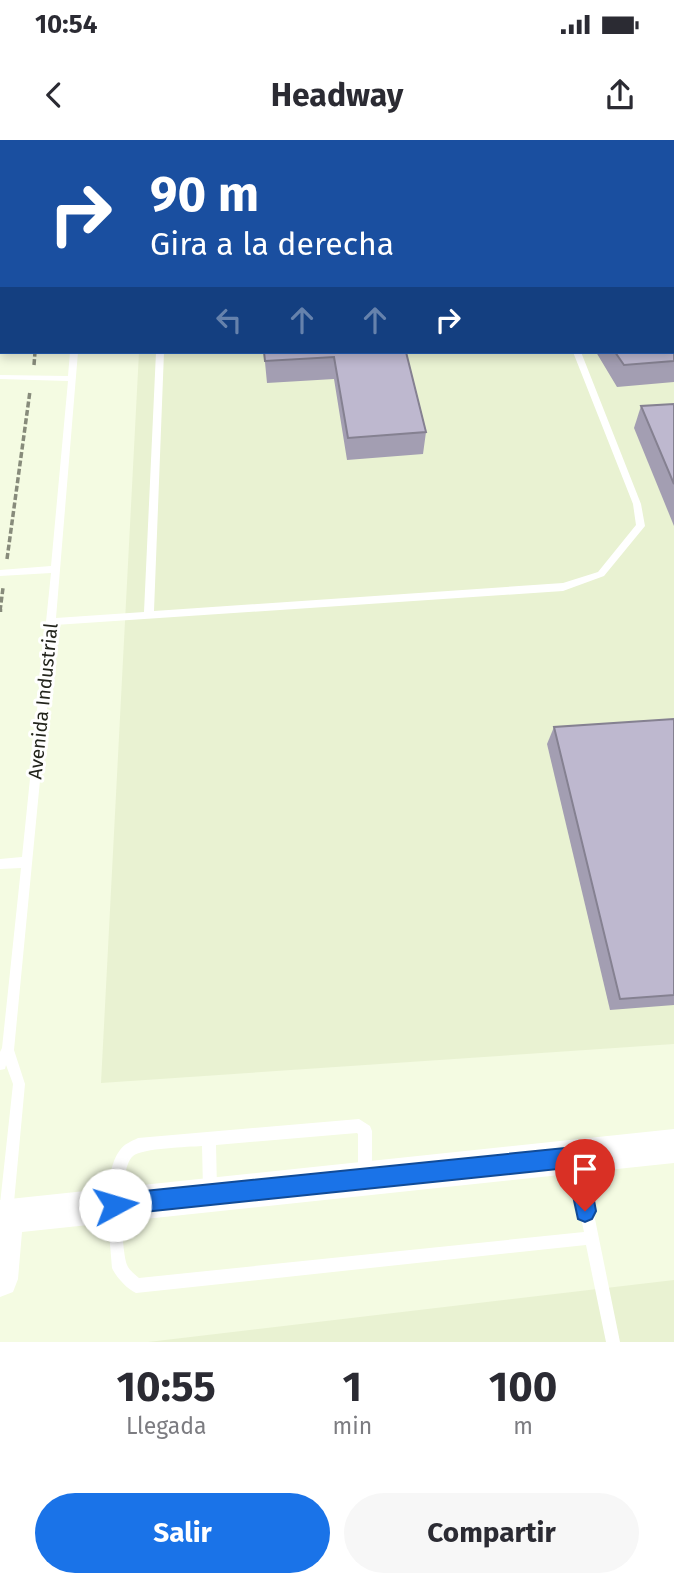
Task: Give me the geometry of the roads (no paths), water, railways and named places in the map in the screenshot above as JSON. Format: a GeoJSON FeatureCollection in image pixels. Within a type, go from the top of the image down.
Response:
{"type":"FeatureCollection","features":[{"type":"Feature","properties":{"kind":"street"},"geometry":{"type":"LineString","coordinates":[[3,1217],[674,1146]]}},
{"type":"Feature","properties":{"kind":"street","name":"Avenida Industrial"},"geometry":{"type":"LineString","coordinates":[[0,1279],[3,1217]]}},
{"type":"Feature","properties":{"kind":"lane","name":"Avenida Industrial"},"geometry":{"type":"LineString","coordinates":[[3,1217],[19,1084],[8,1050],[51,622],[74,354]]}},
{"type":"Feature","properties":{"kind":"lane"},"geometry":{"type":"LineString","coordinates":[[149,617],[160,354]]}},
{"type":"Feature","properties":{"kind":"lane"},"geometry":{"type":"LineString","coordinates":[[51,622],[563,587],[601,574],[641,526],[637,504],[578,354]]}},
{"type":"Feature","properties":{"kind":"lane"},"geometry":{"type":"LineString","coordinates":[[0,377],[72,379]]}},
{"type":"Feature","properties":{"kind":"lane"},"geometry":{"type":"LineString","coordinates":[[3,572],[56,569]]}},
{"type":"Feature","properties":{"kind":"lane"},"geometry":{"type":"LineString","coordinates":[[0,864],[27,862]]}},
{"type":"Feature","properties":{"kind":"lane","name":"Avenida Industrial"},"geometry":{"type":"LineString","coordinates":[[0,1064],[8,1050]]}},
{"type":"Feature","properties":{"kind":"lane"},"geometry":{"type":"LineString","coordinates":[[365,1179],[365,1131],[359,1126],[138,1145],[127,1151],[121,1161],[115,1205],[119,1268],[136,1286],[590,1238]]}},
{"type":"Feature","properties":{"kind":"lane"},"geometry":{"type":"LineString","coordinates":[[209,1140],[210,1195]]}},
{"type":"Feature","properties":{"kind":"lane"},"geometry":{"type":"LineString","coordinates":[[575,1157],[613,1342]]}}]}
